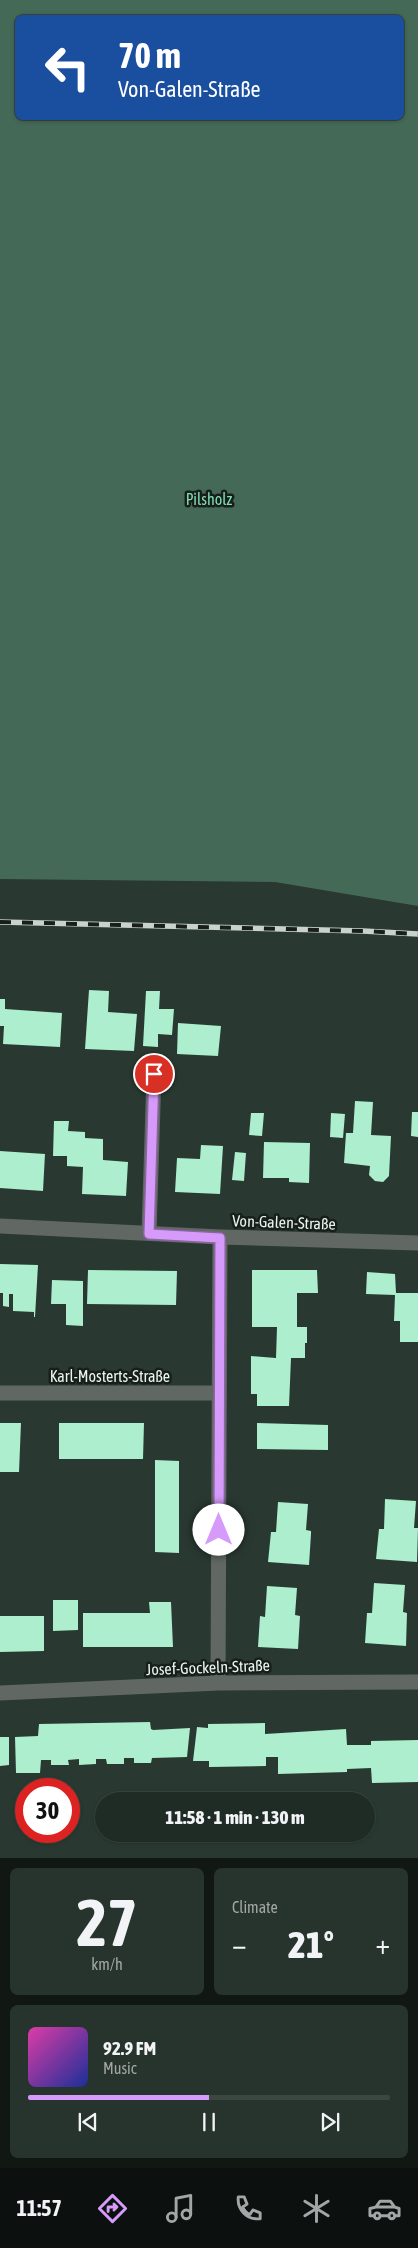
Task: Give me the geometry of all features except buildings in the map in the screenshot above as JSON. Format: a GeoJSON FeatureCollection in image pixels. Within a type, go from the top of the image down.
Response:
{"type":"FeatureCollection","features":[{"type":"Feature","properties":{"kind":"street"},"geometry":{"type":"LineString","coordinates":[[149,1234],[154,1074]]}},
{"type":"Feature","properties":{"kind":"street","name":"Von-Galen-Straße"},"geometry":{"type":"LineString","coordinates":[[0,1226],[220,1238],[418,1243]]}},
{"type":"Feature","properties":{"kind":"street"},"geometry":{"type":"LineString","coordinates":[[218,1683],[220,1238]]}},
{"type":"Feature","properties":{"kind":"street","name":"Karl-Mosterts-Straße"},"geometry":{"type":"LineString","coordinates":[[0,1393],[219,1393]]}},
{"type":"Feature","properties":{"kind":"street","name":"Josef-Gockeln-Straße"},"geometry":{"type":"LineString","coordinates":[[0,1693],[218,1683],[418,1682]]}},
{"type":"Feature","properties":{"kind":"green space","name":"Pilsholz"},"geometry":{"type":"Polygon","coordinates":[[[0,0],[418,0],[418,906],[275,882],[0,879],[0,0]]]}},
{"type":"Feature","properties":{"kind":"railway"},"geometry":{"type":"LineString","coordinates":[[0,922],[418,934]]}},
{"type":"Feature","properties":{"kind":"route"},"geometry":{"type":"LineString","coordinates":[[154,1074],[149,1234],[220,1238],[219,1530]]}}]}
